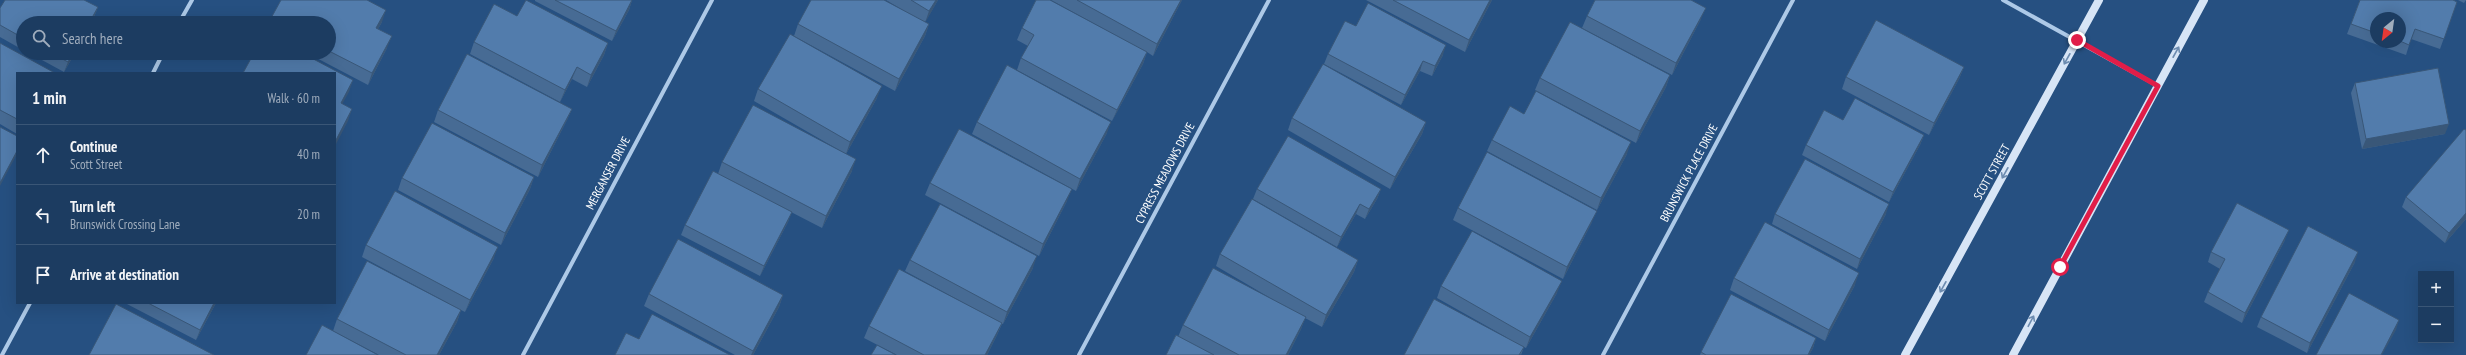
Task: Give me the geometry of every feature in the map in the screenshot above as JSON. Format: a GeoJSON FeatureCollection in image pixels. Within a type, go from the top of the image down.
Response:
{"type":"FeatureCollection","features":[{"type":"Feature","properties":{"kind":"main road","name":"SCOTT STREET"},"geometry":{"type":"LineString","coordinates":[[1906,355],[2099,0]]}},
{"type":"Feature","properties":{"kind":"main road"},"geometry":{"type":"LineString","coordinates":[[2013,355],[2204,0]]}},
{"type":"Feature","properties":{"kind":"street"},"geometry":{"type":"LineString","coordinates":[[183,16],[192,0]]}},
{"type":"Feature","properties":{"kind":"street","name":"MERGANSER DRIVE"},"geometry":{"type":"LineString","coordinates":[[523,355],[712,0]]}},
{"type":"Feature","properties":{"kind":"street","name":"CYPRESS MEADOWS DRIVE"},"geometry":{"type":"LineString","coordinates":[[1079,355],[1269,0]]}},
{"type":"Feature","properties":{"kind":"street","name":"BRUNSWICK PLACE DRIVE"},"geometry":{"type":"LineString","coordinates":[[1603,355],[1793,0]]}},
{"type":"Feature","properties":{"kind":"street"},"geometry":{"type":"LineString","coordinates":[[2003,0],[2158,86]]}},
{"type":"Feature","properties":{"kind":"street"},"geometry":{"type":"LineString","coordinates":[[154,72],[160,60]]}},
{"type":"Feature","properties":{"kind":"street"},"geometry":{"type":"LineString","coordinates":[[2,355],[29,304]]}},
{"type":"Feature","properties":{"kind":"building"},"geometry":{"type":"Polygon","coordinates":[[[5,0],[84,0],[98,7],[93,16],[16,16],[16,34],[0,25],[0,8],[5,0]]]}},
{"type":"Feature","properties":{"kind":"building"},"geometry":{"type":"Polygon","coordinates":[[[281,0],[367,0],[386,10],[376,28],[392,36],[372,73],[336,55],[336,16],[272,16],[281,0]]]}},
{"type":"Feature","properties":{"kind":"building"},"geometry":{"type":"Polygon","coordinates":[[[526,0],[608,43],[591,75],[577,67],[565,90],[474,42],[494,4],[517,16],[526,0]]]}},
{"type":"Feature","properties":{"kind":"building"},"geometry":{"type":"Polygon","coordinates":[[[555,0],[632,0],[616,31],[555,0]]]}},
{"type":"Feature","properties":{"kind":"building"},"geometry":{"type":"Polygon","coordinates":[[[811,0],[884,0],[929,24],[899,79],[798,24],[811,0]]]}},
{"type":"Feature","properties":{"kind":"building"},"geometry":{"type":"Polygon","coordinates":[[[911,0],[936,0],[929,11],[911,0]]]}},
{"type":"Feature","properties":{"kind":"building"},"geometry":{"type":"Polygon","coordinates":[[[1036,0],[1050,0],[1147,52],[1117,110],[1021,58],[1034,35],[1022,28],[1036,0]]]}},
{"type":"Feature","properties":{"kind":"building"},"geometry":{"type":"Polygon","coordinates":[[[1077,0],[1181,0],[1157,44],[1077,0]]]}},
{"type":"Feature","properties":{"kind":"building"},"geometry":{"type":"Polygon","coordinates":[[[1393,0],[1490,0],[1469,40],[1393,0]]]}},
{"type":"Feature","properties":{"kind":"building"},"geometry":{"type":"Polygon","coordinates":[[[1595,0],[1691,0],[1706,8],[1676,63],[1587,16],[1595,0]]]}},
{"type":"Feature","properties":{"kind":"building"},"geometry":{"type":"Polygon","coordinates":[[[2360,0],[2453,0],[2457,2],[2444,39],[2415,29],[2409,45],[2406,44],[2406,12],[2370,12],[2370,31],[2351,24],[2360,0]]]}},
{"type":"Feature","properties":{"kind":"building"},"geometry":{"type":"Polygon","coordinates":[[[1368,3],[1446,45],[1435,66],[1423,61],[1405,95],[1328,54],[1345,21],[1356,26],[1368,3]]]}},
{"type":"Feature","properties":{"kind":"building"},"geometry":{"type":"Polygon","coordinates":[[[1876,20],[1964,67],[1934,123],[1846,77],[1876,20]]]}},
{"type":"Feature","properties":{"kind":"building"},"geometry":{"type":"Polygon","coordinates":[[[1570,22],[1670,75],[1640,131],[1540,78],[1570,22]]]}},
{"type":"Feature","properties":{"kind":"building"},"geometry":{"type":"Polygon","coordinates":[[[790,34],[882,86],[850,142],[758,89],[790,34]]]}},
{"type":"Feature","properties":{"kind":"building"},"geometry":{"type":"Polygon","coordinates":[[[0,43],[16,52],[16,60],[31,60],[53,72],[16,72],[16,118],[0,110],[0,43]]]}},
{"type":"Feature","properties":{"kind":"building"},"geometry":{"type":"Polygon","coordinates":[[[467,54],[572,109],[542,165],[438,110],[467,54]]]}},
{"type":"Feature","properties":{"kind":"building"},"geometry":{"type":"Polygon","coordinates":[[[250,60],[315,60],[353,80],[341,103],[352,109],[336,140],[336,72],[244,72],[250,60]]]}},
{"type":"Feature","properties":{"kind":"building"},"geometry":{"type":"Polygon","coordinates":[[[1323,64],[1426,122],[1395,177],[1292,118],[1323,64]]]}},
{"type":"Feature","properties":{"kind":"building"},"geometry":{"type":"Polygon","coordinates":[[[1007,65],[1111,122],[1080,179],[977,122],[1007,65]]]}},
{"type":"Feature","properties":{"kind":"building"},"geometry":{"type":"Polygon","coordinates":[[[2438,68],[2449,124],[2366,139],[2355,83],[2438,68]]]}},
{"type":"Feature","properties":{"kind":"building"},"geometry":{"type":"Polygon","coordinates":[[[1536,91],[1631,142],[1601,198],[1492,140],[1510,106],[1524,114],[1536,91]]]}},
{"type":"Feature","properties":{"kind":"building"},"geometry":{"type":"Polygon","coordinates":[[[1855,98],[1924,135],[1893,192],[1806,145],[1824,110],[1843,120],[1855,98]]]}},
{"type":"Feature","properties":{"kind":"building"},"geometry":{"type":"Polygon","coordinates":[[[753,105],[856,159],[826,216],[722,162],[753,105]]]}},
{"type":"Feature","properties":{"kind":"building"},"geometry":{"type":"Polygon","coordinates":[[[432,123],[534,177],[505,233],[402,178],[432,123]]]}},
{"type":"Feature","properties":{"kind":"building"},"geometry":{"type":"Polygon","coordinates":[[[0,127],[16,135],[16,153],[0,183],[0,127]]]}},
{"type":"Feature","properties":{"kind":"building"},"geometry":{"type":"Polygon","coordinates":[[[959,129],[1072,189],[1043,244],[930,183],[959,129]]]}},
{"type":"Feature","properties":{"kind":"building"},"geometry":{"type":"Polygon","coordinates":[[[2464,129],[2466,130],[2466,213],[2449,233],[2406,197],[2464,129]]]}},
{"type":"Feature","properties":{"kind":"building"},"geometry":{"type":"Polygon","coordinates":[[[1288,136],[1381,189],[1369,209],[1360,204],[1341,237],[1257,189],[1288,136]]]}},
{"type":"Feature","properties":{"kind":"building"},"geometry":{"type":"Polygon","coordinates":[[[1487,152],[1597,211],[1567,267],[1458,208],[1487,152]]]}},
{"type":"Feature","properties":{"kind":"building"},"geometry":{"type":"Polygon","coordinates":[[[1805,159],[1889,204],[1860,259],[1775,214],[1805,159]]]}},
{"type":"Feature","properties":{"kind":"building"},"geometry":{"type":"Polygon","coordinates":[[[713,171],[792,212],[764,266],[685,225],[713,171]]]}},
{"type":"Feature","properties":{"kind":"building"},"geometry":{"type":"Polygon","coordinates":[[[395,191],[498,247],[470,300],[366,245],[395,191]]]}},
{"type":"Feature","properties":{"kind":"building"},"geometry":{"type":"Polygon","coordinates":[[[1252,199],[1358,260],[1326,315],[1220,254],[1252,199]]]}},
{"type":"Feature","properties":{"kind":"building"},"geometry":{"type":"Polygon","coordinates":[[[2237,203],[2289,230],[2245,313],[2208,292],[2225,259],[2211,252],[2237,203]]]}},
{"type":"Feature","properties":{"kind":"building"},"geometry":{"type":"Polygon","coordinates":[[[940,204],[1037,256],[1007,312],[910,260],[940,204]]]}},
{"type":"Feature","properties":{"kind":"building"},"geometry":{"type":"Polygon","coordinates":[[[1765,222],[1859,273],[1829,330],[1734,278],[1765,222]]]}},
{"type":"Feature","properties":{"kind":"building"},"geometry":{"type":"Polygon","coordinates":[[[2308,226],[2358,252],[2310,343],[2261,317],[2308,226]]]}},
{"type":"Feature","properties":{"kind":"building"},"geometry":{"type":"Polygon","coordinates":[[[1472,231],[1562,281],[1530,337],[1441,286],[1472,231]]]}},
{"type":"Feature","properties":{"kind":"building"},"geometry":{"type":"Polygon","coordinates":[[[678,239],[783,295],[753,351],[649,294],[678,239]]]}},
{"type":"Feature","properties":{"kind":"building"},"geometry":{"type":"Polygon","coordinates":[[[367,261],[461,310],[437,355],[406,355],[337,319],[367,261]]]}},
{"type":"Feature","properties":{"kind":"building"},"geometry":{"type":"Polygon","coordinates":[[[1213,268],[1306,317],[1286,355],[1239,355],[1183,325],[1213,268]]]}},
{"type":"Feature","properties":{"kind":"building"},"geometry":{"type":"Polygon","coordinates":[[[899,269],[1002,323],[985,355],[924,355],[869,326],[899,269]]]}},
{"type":"Feature","properties":{"kind":"building"},"geometry":{"type":"Polygon","coordinates":[[[2349,293],[2399,320],[2381,355],[2316,355],[2349,293]]]}},
{"type":"Feature","properties":{"kind":"building"},"geometry":{"type":"Polygon","coordinates":[[[1731,294],[1816,338],[1808,355],[1706,355],[1701,352],[1731,294]]]}},
{"type":"Feature","properties":{"kind":"building"},"geometry":{"type":"Polygon","coordinates":[[[1434,299],[1524,347],[1519,355],[1404,355],[1434,299]]]}},
{"type":"Feature","properties":{"kind":"building"},"geometry":{"type":"Polygon","coordinates":[[[116,304],[214,355],[89,355],[116,304]]]}},
{"type":"Feature","properties":{"kind":"building"},"geometry":{"type":"Polygon","coordinates":[[[150,304],[213,304],[200,330],[150,304]]]}},
{"type":"Feature","properties":{"kind":"building"},"geometry":{"type":"Polygon","coordinates":[[[652,314],[730,355],[615,355],[626,333],[639,339],[652,314]]]}},
{"type":"Feature","properties":{"kind":"building"},"geometry":{"type":"Polygon","coordinates":[[[322,325],[378,355],[306,355],[322,325]]]}},
{"type":"Feature","properties":{"kind":"building"},"geometry":{"type":"Polygon","coordinates":[[[1176,335],[1214,355],[1166,355],[1176,335]]]}},
{"type":"Feature","properties":{"kind":"building"},"geometry":{"type":"Polygon","coordinates":[[[877,345],[896,355],[871,355],[877,345]]]}},
{"type":"Feature","properties":{"kind":"route"},"geometry":{"type":"LineString","coordinates":[[2060,267],[2158,86],[2077,40]]}}]}
